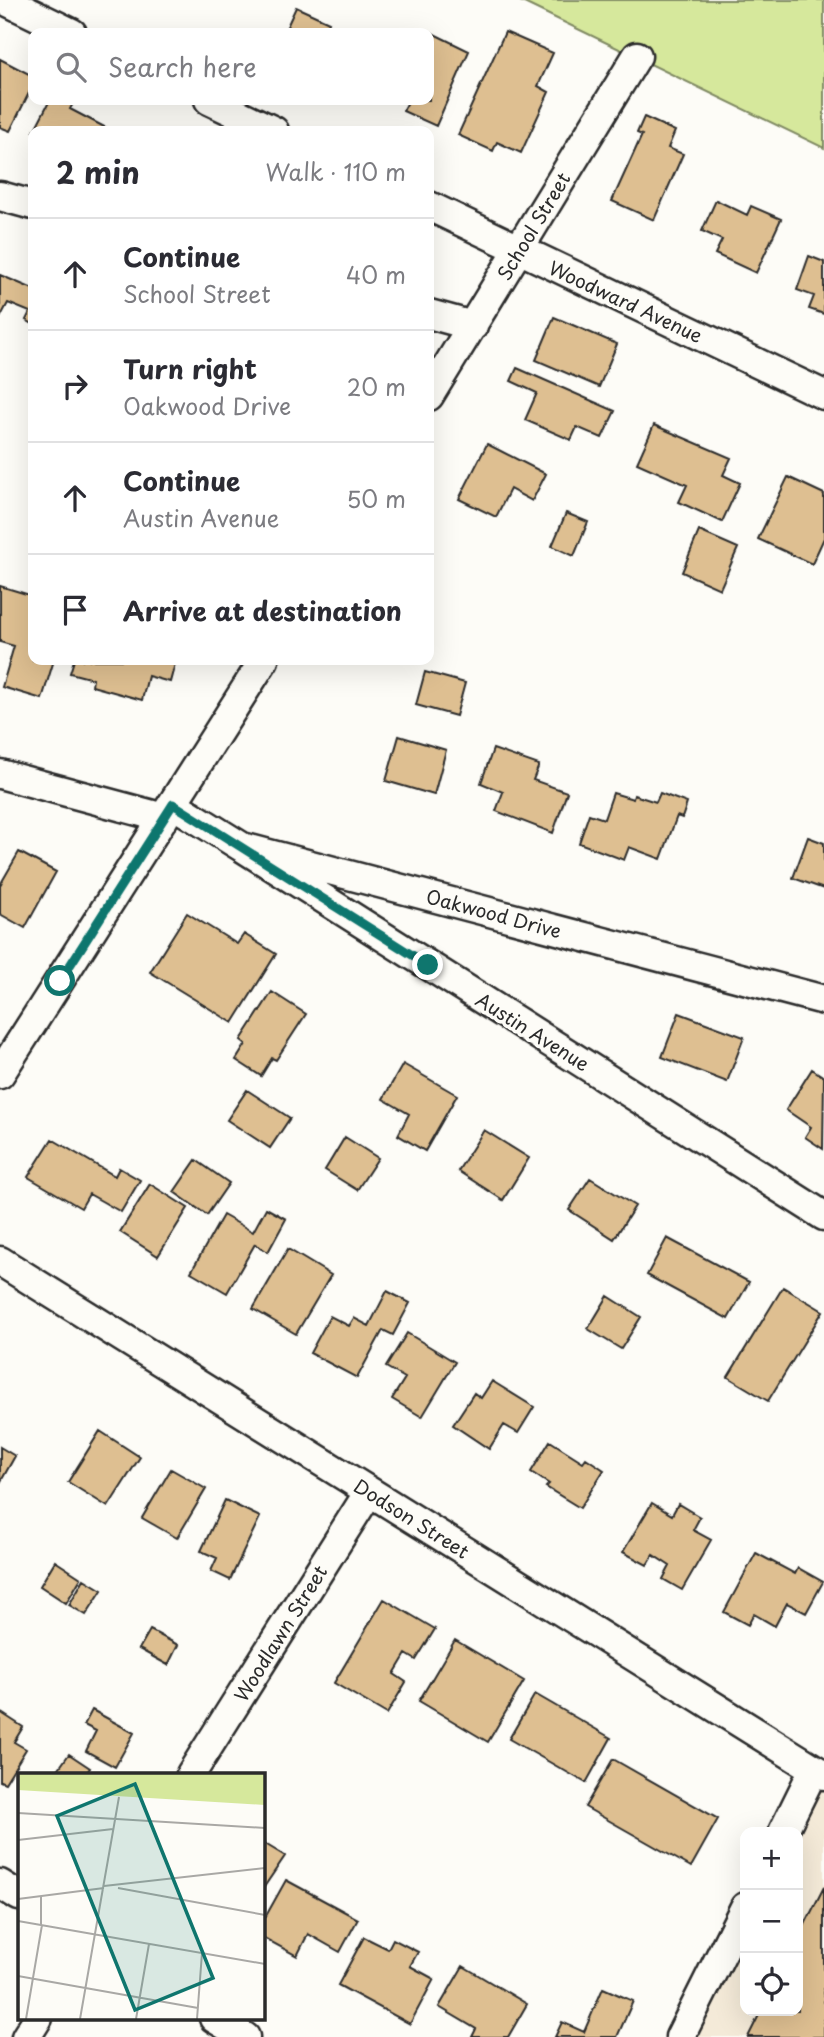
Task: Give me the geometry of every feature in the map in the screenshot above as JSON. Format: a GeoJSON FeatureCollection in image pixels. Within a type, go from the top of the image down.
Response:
{"type":"FeatureCollection","features":[{"type":"Feature","properties":{"kind":"street"},"geometry":{"type":"LineString","coordinates":[[4,0],[62,28]]}},
{"type":"Feature","properties":{"kind":"street","name":"School Street"},"geometry":{"type":"LineString","coordinates":[[434,388],[637,56]]}},
{"type":"Feature","properties":{"kind":"street"},"geometry":{"type":"LineString","coordinates":[[219,105],[264,126]]}},
{"type":"Feature","properties":{"kind":"street"},"geometry":{"type":"LineString","coordinates":[[0,196],[28,204]]}},
{"type":"Feature","properties":{"kind":"street","name":"Woodward Avenue"},"geometry":{"type":"LineString","coordinates":[[434,208],[824,395]]}},
{"type":"Feature","properties":{"kind":"street"},"geometry":{"type":"LineString","coordinates":[[434,315],[473,327]]}},
{"type":"Feature","properties":{"kind":"street"},"geometry":{"type":"LineString","coordinates":[[0,1074],[261,665]]}},
{"type":"Feature","properties":{"kind":"street","name":"Oakwood Drive"},"geometry":{"type":"LineString","coordinates":[[0,775],[169,811],[242,847],[824,1000]]}},
{"type":"Feature","properties":{"kind":"street","name":"Austin Avenue"},"geometry":{"type":"LineString","coordinates":[[242,847],[824,1216]]}},
{"type":"Feature","properties":{"kind":"street","name":"Dodson Street"},"geometry":{"type":"LineString","coordinates":[[0,1261],[819,1772]]}},
{"type":"Feature","properties":{"kind":"street","name":"Woodlawn Street"},"geometry":{"type":"LineString","coordinates":[[192,1773],[369,1492]]}},
{"type":"Feature","properties":{"kind":"street"},"geometry":{"type":"LineString","coordinates":[[786,1827],[819,1772]]}},
{"type":"Feature","properties":{"kind":"street"},"geometry":{"type":"LineString","coordinates":[[0,1884],[18,1895]]}},
{"type":"Feature","properties":{"kind":"street"},"geometry":{"type":"LineString","coordinates":[[680,2037],[740,1917]]}},
{"type":"Feature","properties":{"kind":"street"},"geometry":{"type":"LineString","coordinates":[[26,2037],[37,2020]]}},
{"type":"Feature","properties":{"kind":"street"},"geometry":{"type":"LineString","coordinates":[[217,2020],[245,2037]]}},
{"type":"Feature","properties":{"kind":"shaded area"},"geometry":{"type":"Polygon","coordinates":[[[818,1781],[824,1785],[824,2037],[691,2037],[740,1937],[740,2016],[803,2016],[803,1827],[800,1827],[818,1781]]]}},
{"type":"Feature","properties":{"kind":"green space"},"geometry":{"type":"Polygon","coordinates":[[[518,0],[824,0],[824,148],[518,0]]]}},
{"type":"Feature","properties":{"kind":"building"},"geometry":{"type":"Polygon","coordinates":[[[296,7],[329,22],[326,28],[286,28],[296,7]]]}},
{"type":"Feature","properties":{"kind":"building"},"geometry":{"type":"Polygon","coordinates":[[[505,32],[553,53],[538,86],[549,92],[521,153],[497,142],[493,151],[458,135],[505,32]]]}},
{"type":"Feature","properties":{"kind":"building"},"geometry":{"type":"Polygon","coordinates":[[[434,34],[469,51],[436,126],[403,111],[406,105],[434,105],[434,34]]]}},
{"type":"Feature","properties":{"kind":"building"},"geometry":{"type":"Polygon","coordinates":[[[0,59],[28,73],[28,95],[10,131],[0,127],[0,59]]]}},
{"type":"Feature","properties":{"kind":"building"},"geometry":{"type":"Polygon","coordinates":[[[47,105],[72,105],[70,109],[102,126],[37,126],[47,105]]]}},
{"type":"Feature","properties":{"kind":"building"},"geometry":{"type":"Polygon","coordinates":[[[644,117],[675,131],[668,148],[683,154],[654,220],[612,201],[642,135],[637,133],[644,117]]]}},
{"type":"Feature","properties":{"kind":"building"},"geometry":{"type":"Polygon","coordinates":[[[716,200],[747,215],[751,206],[781,219],[756,273],[715,254],[722,240],[702,231],[716,200]]]}},
{"type":"Feature","properties":{"kind":"building"},"geometry":{"type":"Polygon","coordinates":[[[809,256],[824,262],[824,314],[809,309],[814,296],[797,290],[809,256]]]}},
{"type":"Feature","properties":{"kind":"building"},"geometry":{"type":"Polygon","coordinates":[[[0,275],[28,287],[28,311],[8,303],[0,318],[0,275]]]}},
{"type":"Feature","properties":{"kind":"building"},"geometry":{"type":"Polygon","coordinates":[[[554,317],[617,344],[599,387],[536,360],[554,317]]]}},
{"type":"Feature","properties":{"kind":"building"},"geometry":{"type":"Polygon","coordinates":[[[517,368],[615,411],[602,438],[577,427],[571,440],[525,420],[537,393],[511,381],[517,368]]]}},
{"type":"Feature","properties":{"kind":"building"},"geometry":{"type":"Polygon","coordinates":[[[654,425],[731,458],[723,475],[740,483],[722,522],[679,502],[687,485],[637,463],[654,425]]]}},
{"type":"Feature","properties":{"kind":"building"},"geometry":{"type":"Polygon","coordinates":[[[487,444],[546,474],[532,501],[510,489],[496,517],[459,499],[487,444]]]}},
{"type":"Feature","properties":{"kind":"building"},"geometry":{"type":"Polygon","coordinates":[[[788,477],[824,494],[824,538],[812,564],[758,539],[788,477]]]}},
{"type":"Feature","properties":{"kind":"building"},"geometry":{"type":"Polygon","coordinates":[[[566,513],[588,522],[574,556],[552,546],[566,513]]]}},
{"type":"Feature","properties":{"kind":"building"},"geometry":{"type":"Polygon","coordinates":[[[699,531],[738,548],[720,589],[682,572],[699,531]]]}},
{"type":"Feature","properties":{"kind":"building"},"geometry":{"type":"Polygon","coordinates":[[[0,586],[28,594],[28,665],[52,665],[42,699],[2,687],[14,646],[0,642],[0,586]]]}},
{"type":"Feature","properties":{"kind":"building"},"geometry":{"type":"Polygon","coordinates":[[[72,665],[175,665],[170,682],[148,676],[142,700],[92,686],[93,679],[70,673],[72,665]]]}},
{"type":"Feature","properties":{"kind":"building"},"geometry":{"type":"Polygon","coordinates":[[[425,672],[465,683],[456,716],[416,705],[425,672]]]}},
{"type":"Feature","properties":{"kind":"building"},"geometry":{"type":"Polygon","coordinates":[[[399,736],[446,750],[434,795],[386,781],[399,736]]]}},
{"type":"Feature","properties":{"kind":"building"},"geometry":{"type":"Polygon","coordinates":[[[493,749],[539,765],[533,780],[567,792],[553,833],[496,811],[503,792],[481,783],[493,749]]]}},
{"type":"Feature","properties":{"kind":"building"},"geometry":{"type":"Polygon","coordinates":[[[613,793],[633,799],[634,795],[656,802],[660,793],[687,803],[682,818],[677,816],[661,859],[629,847],[624,860],[579,843],[589,814],[604,819],[613,793]]]}},
{"type":"Feature","properties":{"kind":"building"},"geometry":{"type":"Polygon","coordinates":[[[808,837],[824,843],[824,889],[793,878],[808,837]]]}},
{"type":"Feature","properties":{"kind":"building"},"geometry":{"type":"Polygon","coordinates":[[[19,852],[56,872],[25,928],[0,914],[0,885],[19,852]]]}},
{"type":"Feature","properties":{"kind":"building"},"geometry":{"type":"Polygon","coordinates":[[[187,913],[237,944],[244,934],[276,954],[233,1023],[150,972],[187,913]]]}},
{"type":"Feature","properties":{"kind":"building"},"geometry":{"type":"Polygon","coordinates":[[[272,992],[306,1014],[276,1060],[272,1058],[261,1076],[236,1060],[246,1044],[241,1040],[272,992]]]}},
{"type":"Feature","properties":{"kind":"building"},"geometry":{"type":"Polygon","coordinates":[[[679,1013],[744,1037],[727,1082],[662,1057],[679,1013]]]}},
{"type":"Feature","properties":{"kind":"building"},"geometry":{"type":"Polygon","coordinates":[[[403,1064],[457,1095],[425,1151],[398,1135],[409,1114],[383,1099],[403,1064]]]}},
{"type":"Feature","properties":{"kind":"building"},"geometry":{"type":"Polygon","coordinates":[[[812,1069],[824,1077],[823,1149],[805,1137],[811,1127],[786,1110],[812,1069]]]}},
{"type":"Feature","properties":{"kind":"building"},"geometry":{"type":"Polygon","coordinates":[[[247,1090],[290,1118],[270,1148],[227,1120],[247,1090]]]}},
{"type":"Feature","properties":{"kind":"building"},"geometry":{"type":"Polygon","coordinates":[[[484,1130],[529,1158],[503,1200],[458,1171],[484,1130]]]}},
{"type":"Feature","properties":{"kind":"building"},"geometry":{"type":"Polygon","coordinates":[[[345,1137],[378,1158],[357,1190],[325,1170],[345,1137]]]}},
{"type":"Feature","properties":{"kind":"building"},"geometry":{"type":"Polygon","coordinates":[[[52,1139],[115,1176],[119,1168],[140,1180],[121,1212],[89,1194],[81,1208],[28,1177],[52,1139]]]}},
{"type":"Feature","properties":{"kind":"building"},"geometry":{"type":"Polygon","coordinates":[[[196,1160],[229,1183],[207,1215],[174,1192],[196,1160]]]}},
{"type":"Feature","properties":{"kind":"building"},"geometry":{"type":"Polygon","coordinates":[[[590,1178],[635,1206],[614,1239],[569,1210],[590,1178]]]}},
{"type":"Feature","properties":{"kind":"building"},"geometry":{"type":"Polygon","coordinates":[[[150,1184],[188,1208],[158,1256],[120,1232],[150,1184]]]}},
{"type":"Feature","properties":{"kind":"building"},"geometry":{"type":"Polygon","coordinates":[[[266,1208],[286,1219],[268,1252],[255,1244],[227,1293],[191,1272],[223,1215],[253,1232],[266,1208]]]}},
{"type":"Feature","properties":{"kind":"building"},"geometry":{"type":"Polygon","coordinates":[[[667,1238],[749,1282],[728,1319],[647,1275],[667,1238]]]}},
{"type":"Feature","properties":{"kind":"building"},"geometry":{"type":"Polygon","coordinates":[[[288,1249],[331,1275],[296,1334],[253,1309],[288,1249]]]}},
{"type":"Feature","properties":{"kind":"building"},"geometry":{"type":"Polygon","coordinates":[[[783,1287],[823,1311],[768,1401],[728,1377],[783,1287]]]}},
{"type":"Feature","properties":{"kind":"building"},"geometry":{"type":"Polygon","coordinates":[[[387,1291],[410,1303],[393,1335],[383,1330],[357,1378],[310,1353],[330,1316],[349,1326],[354,1318],[369,1326],[387,1291]]]}},
{"type":"Feature","properties":{"kind":"building"},"geometry":{"type":"Polygon","coordinates":[[[608,1296],[641,1317],[621,1349],[588,1329],[608,1296]]]}},
{"type":"Feature","properties":{"kind":"building"},"geometry":{"type":"Polygon","coordinates":[[[407,1333],[455,1362],[422,1417],[392,1399],[405,1378],[386,1367],[407,1333]]]}},
{"type":"Feature","properties":{"kind":"building"},"geometry":{"type":"Polygon","coordinates":[[[492,1381],[534,1407],[518,1433],[504,1425],[489,1449],[453,1425],[474,1393],[481,1398],[492,1381]]]}},
{"type":"Feature","properties":{"kind":"building"},"geometry":{"type":"Polygon","coordinates":[[[100,1431],[140,1457],[108,1507],[68,1482],[100,1431]]]}},
{"type":"Feature","properties":{"kind":"building"},"geometry":{"type":"Polygon","coordinates":[[[550,1441],[583,1462],[586,1458],[604,1470],[580,1508],[546,1487],[549,1484],[531,1472],[550,1441]]]}},
{"type":"Feature","properties":{"kind":"building"},"geometry":{"type":"Polygon","coordinates":[[[0,1447],[15,1456],[1,1481],[0,1480],[0,1447]]]}},
{"type":"Feature","properties":{"kind":"building"},"geometry":{"type":"Polygon","coordinates":[[[171,1469],[206,1489],[177,1538],[142,1518],[171,1469]]]}},
{"type":"Feature","properties":{"kind":"building"},"geometry":{"type":"Polygon","coordinates":[[[225,1500],[260,1517],[230,1580],[211,1571],[217,1558],[201,1551],[225,1500]]]}},
{"type":"Feature","properties":{"kind":"building"},"geometry":{"type":"Polygon","coordinates":[[[652,1503],[672,1515],[678,1504],[700,1517],[693,1530],[711,1540],[682,1590],[663,1579],[670,1566],[653,1555],[647,1565],[623,1552],[652,1503]]]}},
{"type":"Feature","properties":{"kind":"building"},"geometry":{"type":"Polygon","coordinates":[[[756,1553],[795,1574],[798,1568],[823,1582],[806,1613],[787,1603],[775,1626],[754,1614],[748,1625],[724,1612],[756,1553]]]}},
{"type":"Feature","properties":{"kind":"building"},"geometry":{"type":"Polygon","coordinates":[[[55,1561],[81,1578],[66,1603],[40,1586],[55,1561]]]}},
{"type":"Feature","properties":{"kind":"building"},"geometry":{"type":"Polygon","coordinates":[[[84,1579],[102,1590],[86,1615],[69,1605],[84,1579]]]}},
{"type":"Feature","properties":{"kind":"building"},"geometry":{"type":"Polygon","coordinates":[[[384,1599],[435,1629],[416,1660],[406,1654],[394,1674],[406,1682],[387,1714],[334,1683],[384,1599]]]}},
{"type":"Feature","properties":{"kind":"building"},"geometry":{"type":"Polygon","coordinates":[[[150,1630],[178,1645],[168,1665],[139,1649],[150,1630]]]}},
{"type":"Feature","properties":{"kind":"building"},"geometry":{"type":"Polygon","coordinates":[[[455,1640],[524,1681],[488,1742],[419,1701],[455,1640]]]}},
{"type":"Feature","properties":{"kind":"building"},"geometry":{"type":"Polygon","coordinates":[[[535,1694],[611,1738],[586,1783],[509,1739],[535,1694]]]}},
{"type":"Feature","properties":{"kind":"building"},"geometry":{"type":"Polygon","coordinates":[[[92,1710],[134,1733],[115,1767],[86,1751],[96,1731],[84,1725],[92,1710]]]}},
{"type":"Feature","properties":{"kind":"building"},"geometry":{"type":"Polygon","coordinates":[[[0,1712],[23,1727],[14,1742],[26,1749],[5,1783],[0,1781],[0,1712]]]}},
{"type":"Feature","properties":{"kind":"building"},"geometry":{"type":"Polygon","coordinates":[[[69,1754],[90,1768],[87,1773],[56,1773],[69,1754]]]}},
{"type":"Feature","properties":{"kind":"building"},"geometry":{"type":"Polygon","coordinates":[[[613,1759],[718,1819],[691,1867],[585,1807],[613,1759]]]}},
{"type":"Feature","properties":{"kind":"building"},"geometry":{"type":"Polygon","coordinates":[[[264,1843],[285,1856],[264,1887],[264,1843]]]}},
{"type":"Feature","properties":{"kind":"building"},"geometry":{"type":"Polygon","coordinates":[[[286,1880],[358,1919],[340,1952],[308,1934],[297,1956],[264,1938],[264,1919],[286,1880]]]}},
{"type":"Feature","properties":{"kind":"building"},"geometry":{"type":"Polygon","coordinates":[[[824,1887],[824,2037],[748,2037],[758,2016],[803,2016],[803,1928],[824,1887]]]}},
{"type":"Feature","properties":{"kind":"building"},"geometry":{"type":"Polygon","coordinates":[[[364,1937],[388,1949],[393,1939],[418,1952],[410,1966],[434,1979],[410,2024],[338,1985],[364,1937]]]}},
{"type":"Feature","properties":{"kind":"building"},"geometry":{"type":"Polygon","coordinates":[[[463,1966],[527,2004],[508,2037],[472,2037],[476,2029],[439,2007],[463,1966]]]}},
{"type":"Feature","properties":{"kind":"building"},"geometry":{"type":"Polygon","coordinates":[[[603,1988],[633,2001],[617,2037],[555,2037],[562,2022],[584,2032],[603,1988]]]}},
{"type":"Feature","properties":{"kind":"route"},"geometry":{"type":"LineString","coordinates":[[60,981],[173,804],[428,965]]}}]}
